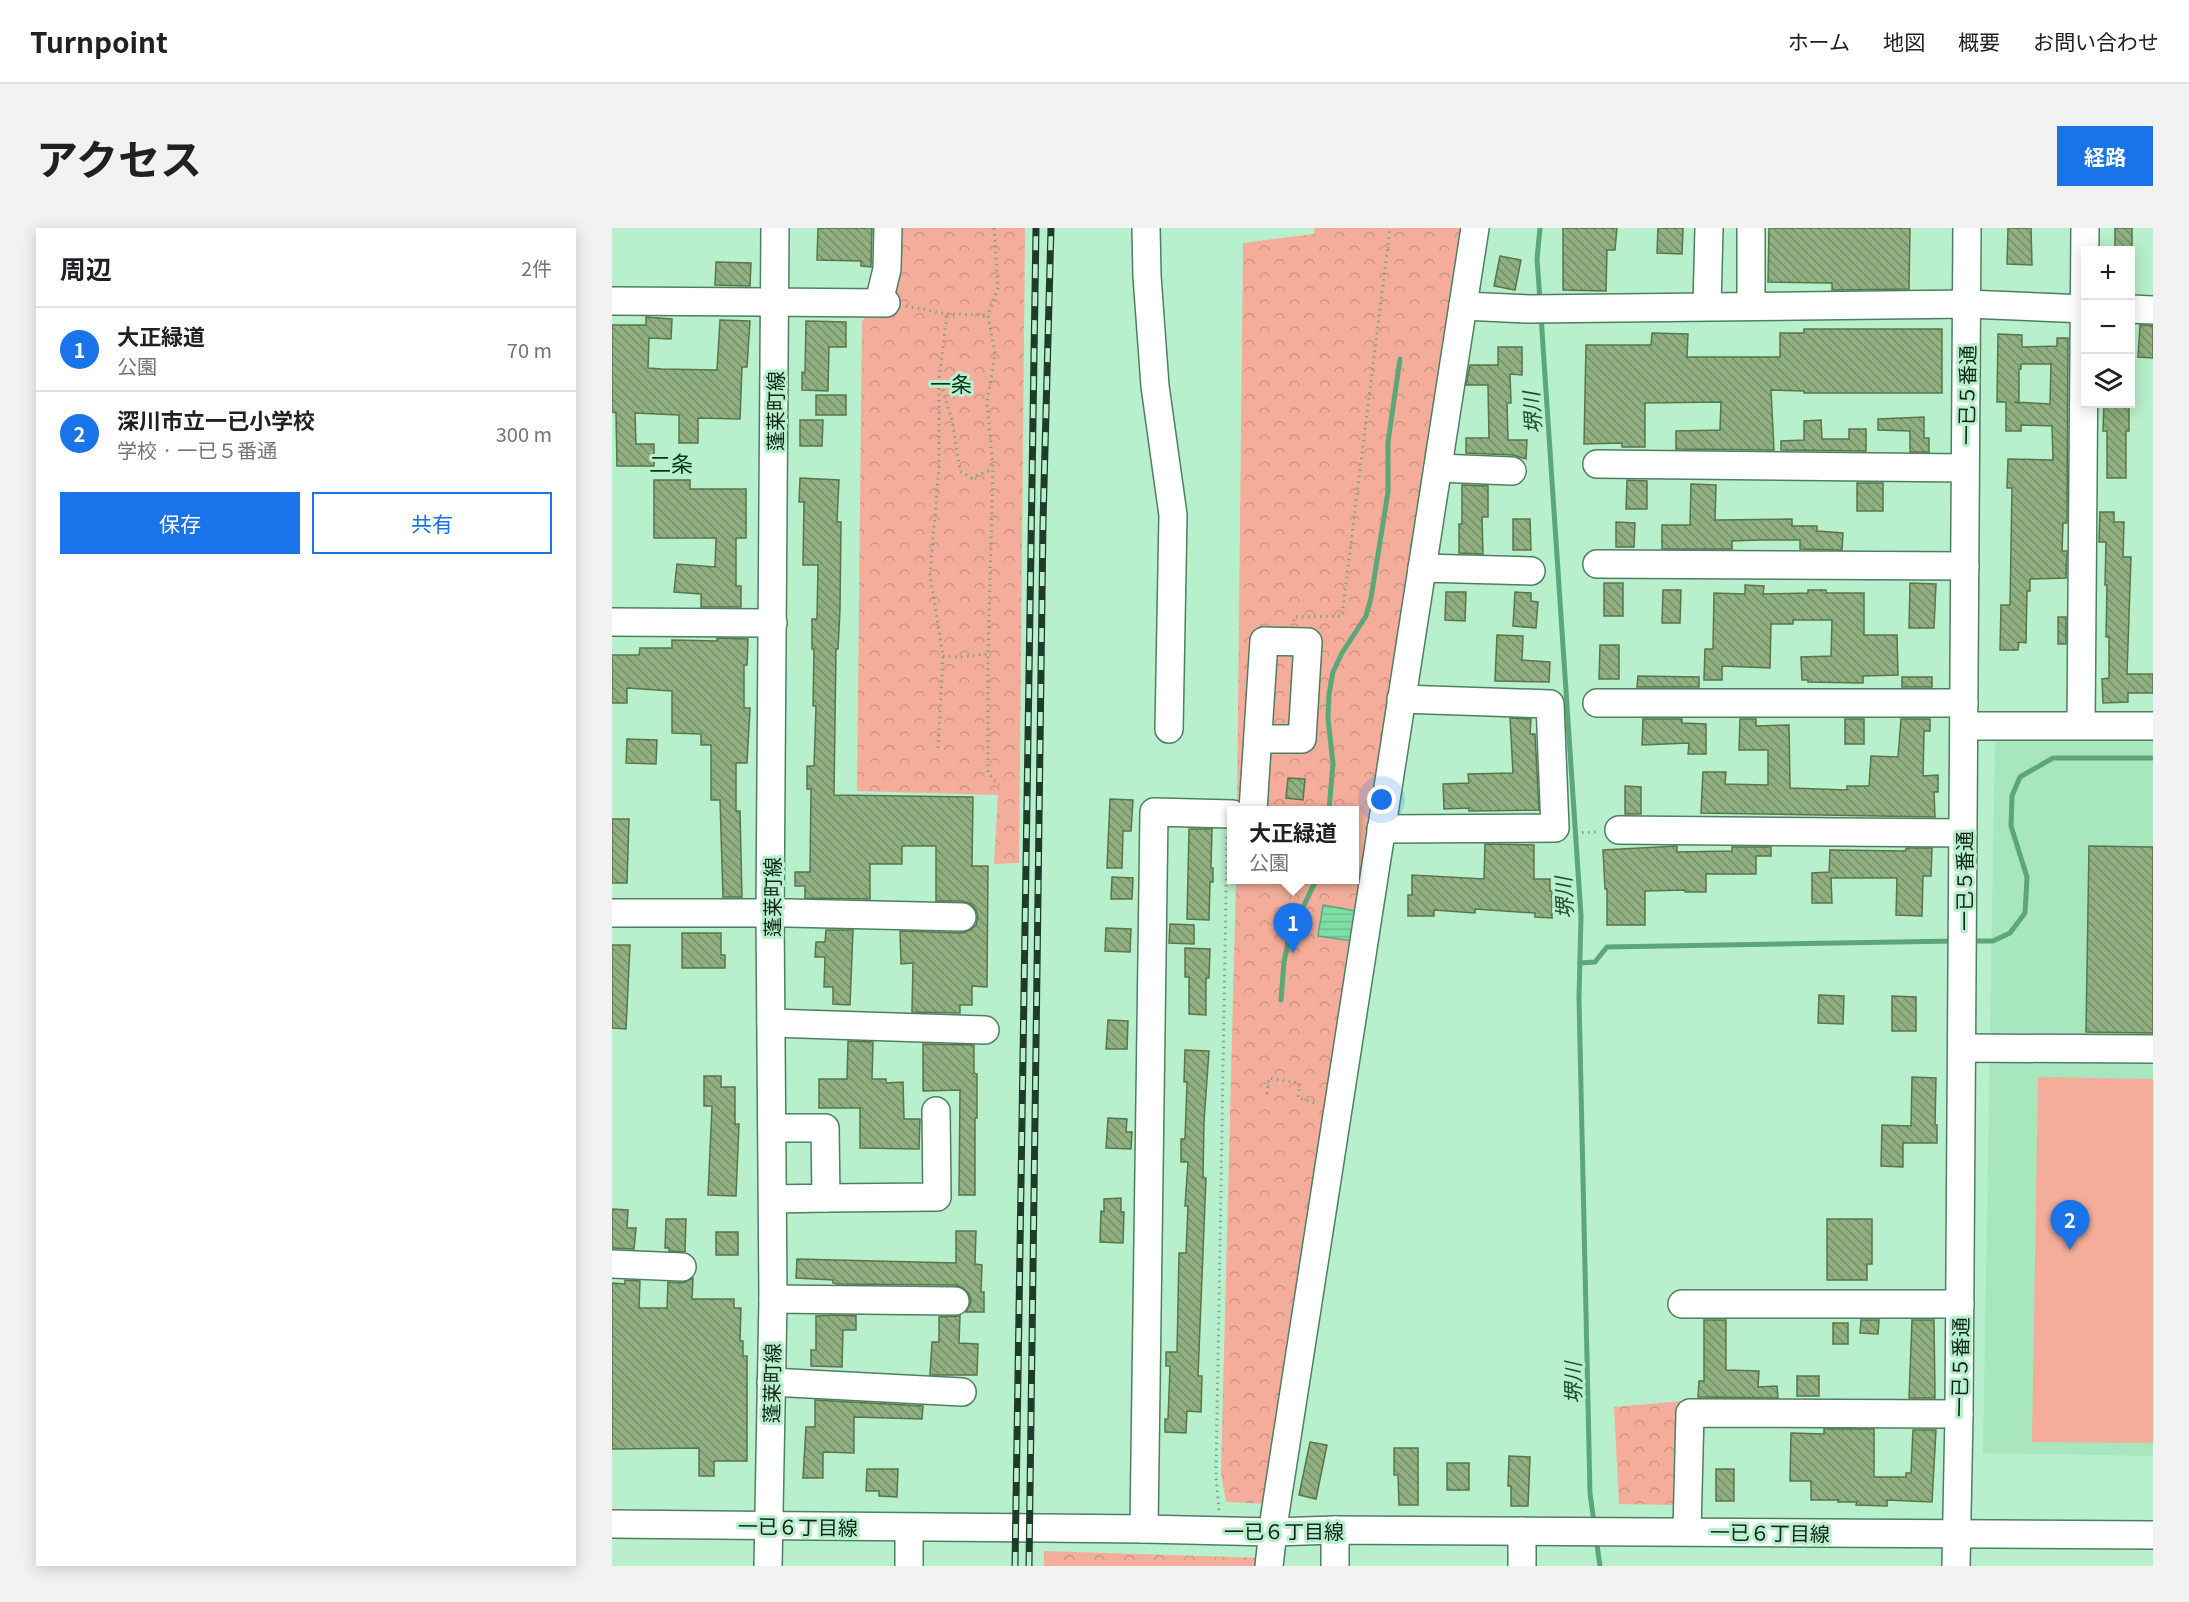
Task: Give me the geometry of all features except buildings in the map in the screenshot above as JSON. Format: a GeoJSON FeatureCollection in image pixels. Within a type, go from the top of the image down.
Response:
{"type":"FeatureCollection","features":[{"type":"Feature","properties":{"kind":"street","name":"蓬莱町線"},"geometry":{"type":"LineString","coordinates":[[768,1566],[773,1299],[770,913],[775,228]]}},
{"type":"Feature","properties":{"kind":"street"},"geometry":{"type":"LineString","coordinates":[[612,301],[883,303],[888,228]]}},
{"type":"Feature","properties":{"kind":"street"},"geometry":{"type":"LineString","coordinates":[[1146,228],[1155,386],[1173,515],[1169,729]]}},
{"type":"Feature","properties":{"kind":"street"},"geometry":{"type":"LineString","coordinates":[[1269,1566],[1475,228]]}},
{"type":"Feature","properties":{"kind":"street"},"geometry":{"type":"LineString","coordinates":[[1707,306],[1709,228]]}},
{"type":"Feature","properties":{"kind":"street"},"geometry":{"type":"LineString","coordinates":[[1751,228],[1751,306]]}},
{"type":"Feature","properties":{"kind":"street","name":"一已５番通"},"geometry":{"type":"LineString","coordinates":[[1956,1566],[1960,1304],[1967,228]]}},
{"type":"Feature","properties":{"kind":"street"},"geometry":{"type":"LineString","coordinates":[[2085,228],[2085,300]]}},
{"type":"Feature","properties":{"kind":"street"},"geometry":{"type":"LineString","coordinates":[[1463,306],[1542,308],[1967,304],[2081,309]]}},
{"type":"Feature","properties":{"kind":"street"},"geometry":{"type":"LineString","coordinates":[[2135,309],[2153,310]]}},
{"type":"Feature","properties":{"kind":"street"},"geometry":{"type":"LineString","coordinates":[[2081,725],[2085,354]]}},
{"type":"Feature","properties":{"kind":"street"},"geometry":{"type":"LineString","coordinates":[[1597,464],[1965,468]]}},
{"type":"Feature","properties":{"kind":"street"},"geometry":{"type":"LineString","coordinates":[[1438,468],[1512,471]]}},
{"type":"Feature","properties":{"kind":"street"},"geometry":{"type":"LineString","coordinates":[[1597,564],[1965,566]]}},
{"type":"Feature","properties":{"kind":"street"},"geometry":{"type":"LineString","coordinates":[[1422,568],[1531,571]]}},
{"type":"Feature","properties":{"kind":"street"},"geometry":{"type":"LineString","coordinates":[[612,622],[773,623]]}},
{"type":"Feature","properties":{"kind":"street"},"geometry":{"type":"LineString","coordinates":[[1239,806],[1258,739],[1264,641],[1308,642],[1302,739],[1258,739]]}},
{"type":"Feature","properties":{"kind":"street"},"geometry":{"type":"LineString","coordinates":[[1381,829],[1555,828],[1550,704],[1401,699]]}},
{"type":"Feature","properties":{"kind":"street"},"geometry":{"type":"LineString","coordinates":[[1597,703],[1964,714],[2081,725],[2153,726]]}},
{"type":"Feature","properties":{"kind":"street"},"geometry":{"type":"LineString","coordinates":[[1144,1528],[1154,812],[1227,813]]}},
{"type":"Feature","properties":{"kind":"street"},"geometry":{"type":"LineString","coordinates":[[1619,830],[1963,833]]}},
{"type":"Feature","properties":{"kind":"street"},"geometry":{"type":"LineString","coordinates":[[612,913],[770,913],[962,917]]}},
{"type":"Feature","properties":{"kind":"street"},"geometry":{"type":"LineString","coordinates":[[771,1023],[985,1030]]}},
{"type":"Feature","properties":{"kind":"street"},"geometry":{"type":"LineString","coordinates":[[1962,1048],[2153,1049]]}},
{"type":"Feature","properties":{"kind":"street"},"geometry":{"type":"LineString","coordinates":[[773,1198],[936,1197],[936,1111]]}},
{"type":"Feature","properties":{"kind":"street"},"geometry":{"type":"LineString","coordinates":[[772,1128],[825,1128],[825,1198]]}},
{"type":"Feature","properties":{"kind":"street"},"geometry":{"type":"LineString","coordinates":[[612,1264],[682,1267]]}},
{"type":"Feature","properties":{"kind":"street"},"geometry":{"type":"LineString","coordinates":[[773,1299],[955,1301]]}},
{"type":"Feature","properties":{"kind":"street"},"geometry":{"type":"LineString","coordinates":[[1682,1304],[1960,1304]]}},
{"type":"Feature","properties":{"kind":"street"},"geometry":{"type":"LineString","coordinates":[[771,1382],[962,1392]]}},
{"type":"Feature","properties":{"kind":"street"},"geometry":{"type":"LineString","coordinates":[[1687,1531],[1690,1413],[1959,1414]]}},
{"type":"Feature","properties":{"kind":"street","name":"一已６丁目線"},"geometry":{"type":"LineString","coordinates":[[612,1524],[1144,1528],[1273,1532],[1335,1530],[1687,1531],[2153,1535]]}},
{"type":"Feature","properties":{"kind":"street"},"geometry":{"type":"LineString","coordinates":[[909,1528],[909,1566]]}},
{"type":"Feature","properties":{"kind":"street"},"geometry":{"type":"LineString","coordinates":[[1335,1530],[1335,1566]]}},
{"type":"Feature","properties":{"kind":"street"},"geometry":{"type":"LineString","coordinates":[[1522,1531],[1522,1566]]}},
{"type":"Feature","properties":{"kind":"path"},"geometry":{"type":"LineString","coordinates":[[994,228],[998,288],[988,315],[995,354],[987,402],[993,469],[988,654],[988,773],[999,785]]}},
{"type":"Feature","properties":{"kind":"path"},"geometry":{"type":"LineString","coordinates":[[1295,641],[1294,617],[1342,616],[1390,228]]}},
{"type":"Feature","properties":{"kind":"path"},"geometry":{"type":"LineString","coordinates":[[883,303],[947,315],[988,315]]}},
{"type":"Feature","properties":{"kind":"path"},"geometry":{"type":"LineString","coordinates":[[938,748],[943,656],[930,575],[939,467],[939,380],[947,315]]}},
{"type":"Feature","properties":{"kind":"path"},"geometry":{"type":"LineString","coordinates":[[939,380],[952,420],[960,471],[971,478],[993,469]]}},
{"type":"Feature","properties":{"kind":"path"},"geometry":{"type":"LineString","coordinates":[[943,656],[988,654]]}},
{"type":"Feature","properties":{"kind":"path"},"geometry":{"type":"LineString","coordinates":[[1220,1514],[1216,1477],[1235,884]]}},
{"type":"Feature","properties":{"kind":"path"},"geometry":{"type":"LineString","coordinates":[[1267,1094],[1269,1078],[1300,1083],[1298,1098],[1323,1106]]}},
{"type":"Feature","properties":{"kind":"shaded area"},"geometry":{"type":"Polygon","coordinates":[[[1995,737],[2153,740],[2153,1456],[1983,1453],[1995,737]]]}},
{"type":"Feature","properties":{"kind":"shaded area"},"geometry":{"type":"Polygon","coordinates":[[[1323,905],[1356,911],[1352,941],[1318,936],[1323,905]]]}},
{"type":"Feature","properties":{"kind":"green space"},"geometry":{"type":"Polygon","coordinates":[[[899,228],[1025,228],[1019,863],[994,864],[998,795],[857,791],[862,322],[898,262],[899,228]]]}},
{"type":"Feature","properties":{"kind":"green space"},"geometry":{"type":"Polygon","coordinates":[[[1315,228],[1466,228],[1271,1504],[1226,1502],[1221,1473],[1236,884],[1359,884],[1359,806],[1237,806],[1243,243],[1314,234],[1315,228]]]}},
{"type":"Feature","properties":{"kind":"green space"},"geometry":{"type":"Polygon","coordinates":[[[2038,1077],[2153,1079],[2153,1443],[2032,1442],[2038,1077]]]}},
{"type":"Feature","properties":{"kind":"green space"},"geometry":{"type":"Polygon","coordinates":[[[1683,1401],[1681,1505],[1619,1504],[1614,1407],[1683,1401]]]}},
{"type":"Feature","properties":{"kind":"green space"},"geometry":{"type":"Polygon","coordinates":[[[1044,1551],[1265,1558],[1264,1566],[1044,1566],[1044,1551]]]}},
{"type":"Feature","properties":{"kind":"waterway","name":"堺川"},"geometry":{"type":"LineString","coordinates":[[1540,228],[1537,259],[1540,300]]}},
{"type":"Feature","properties":{"kind":"waterway","name":"堺川"},"geometry":{"type":"LineString","coordinates":[[1541,316],[1581,916],[1579,998],[1590,1493],[1594,1523]]}},
{"type":"Feature","properties":{"kind":"waterway"},"geometry":{"type":"LineString","coordinates":[[1329,806],[1333,764],[1328,718],[1329,694],[1333,672],[1342,653],[1366,616],[1371,598],[1388,492],[1388,442],[1400,359]]}},
{"type":"Feature","properties":{"kind":"waterway"},"geometry":{"type":"LineString","coordinates":[[1971,941],[1993,941],[2010,933],[2025,913],[2027,877],[2011,826],[2012,796],[2020,777],[2053,758],[2153,758]]}},
{"type":"Feature","properties":{"kind":"waterway"},"geometry":{"type":"LineString","coordinates":[[1281,1000],[1284,962],[1289,937],[1314,884]]}},
{"type":"Feature","properties":{"kind":"waterway"},"geometry":{"type":"LineString","coordinates":[[1580,963],[1595,962],[1607,947],[1955,941]]}},
{"type":"Feature","properties":{"kind":"waterway","name":"堺川"},"geometry":{"type":"LineString","coordinates":[[1596,1538],[1600,1566]]}},
{"type":"Feature","properties":{"kind":"railway"},"geometry":{"type":"LineString","coordinates":[[1015,1566],[1036,228]]}},
{"type":"Feature","properties":{"kind":"railway"},"geometry":{"type":"LineString","coordinates":[[1029,1566],[1043,523],[1051,228]]}},
{"type":"Feature","properties":{"kind":"place","name":"大正緑道"},"geometry":{"type":"Point","coordinates":[1293,953]}},
{"type":"Feature","properties":{"kind":"place","name":"深川市立一已小学校"},"geometry":{"type":"Point","coordinates":[2070,1250]}},
{"type":"Feature","properties":{"kind":"district","name":"一条"},"geometry":{"type":"Point","coordinates":[951,383]}},
{"type":"Feature","properties":{"kind":"district","name":"二条"},"geometry":{"type":"Point","coordinates":[671,462]}}]}
